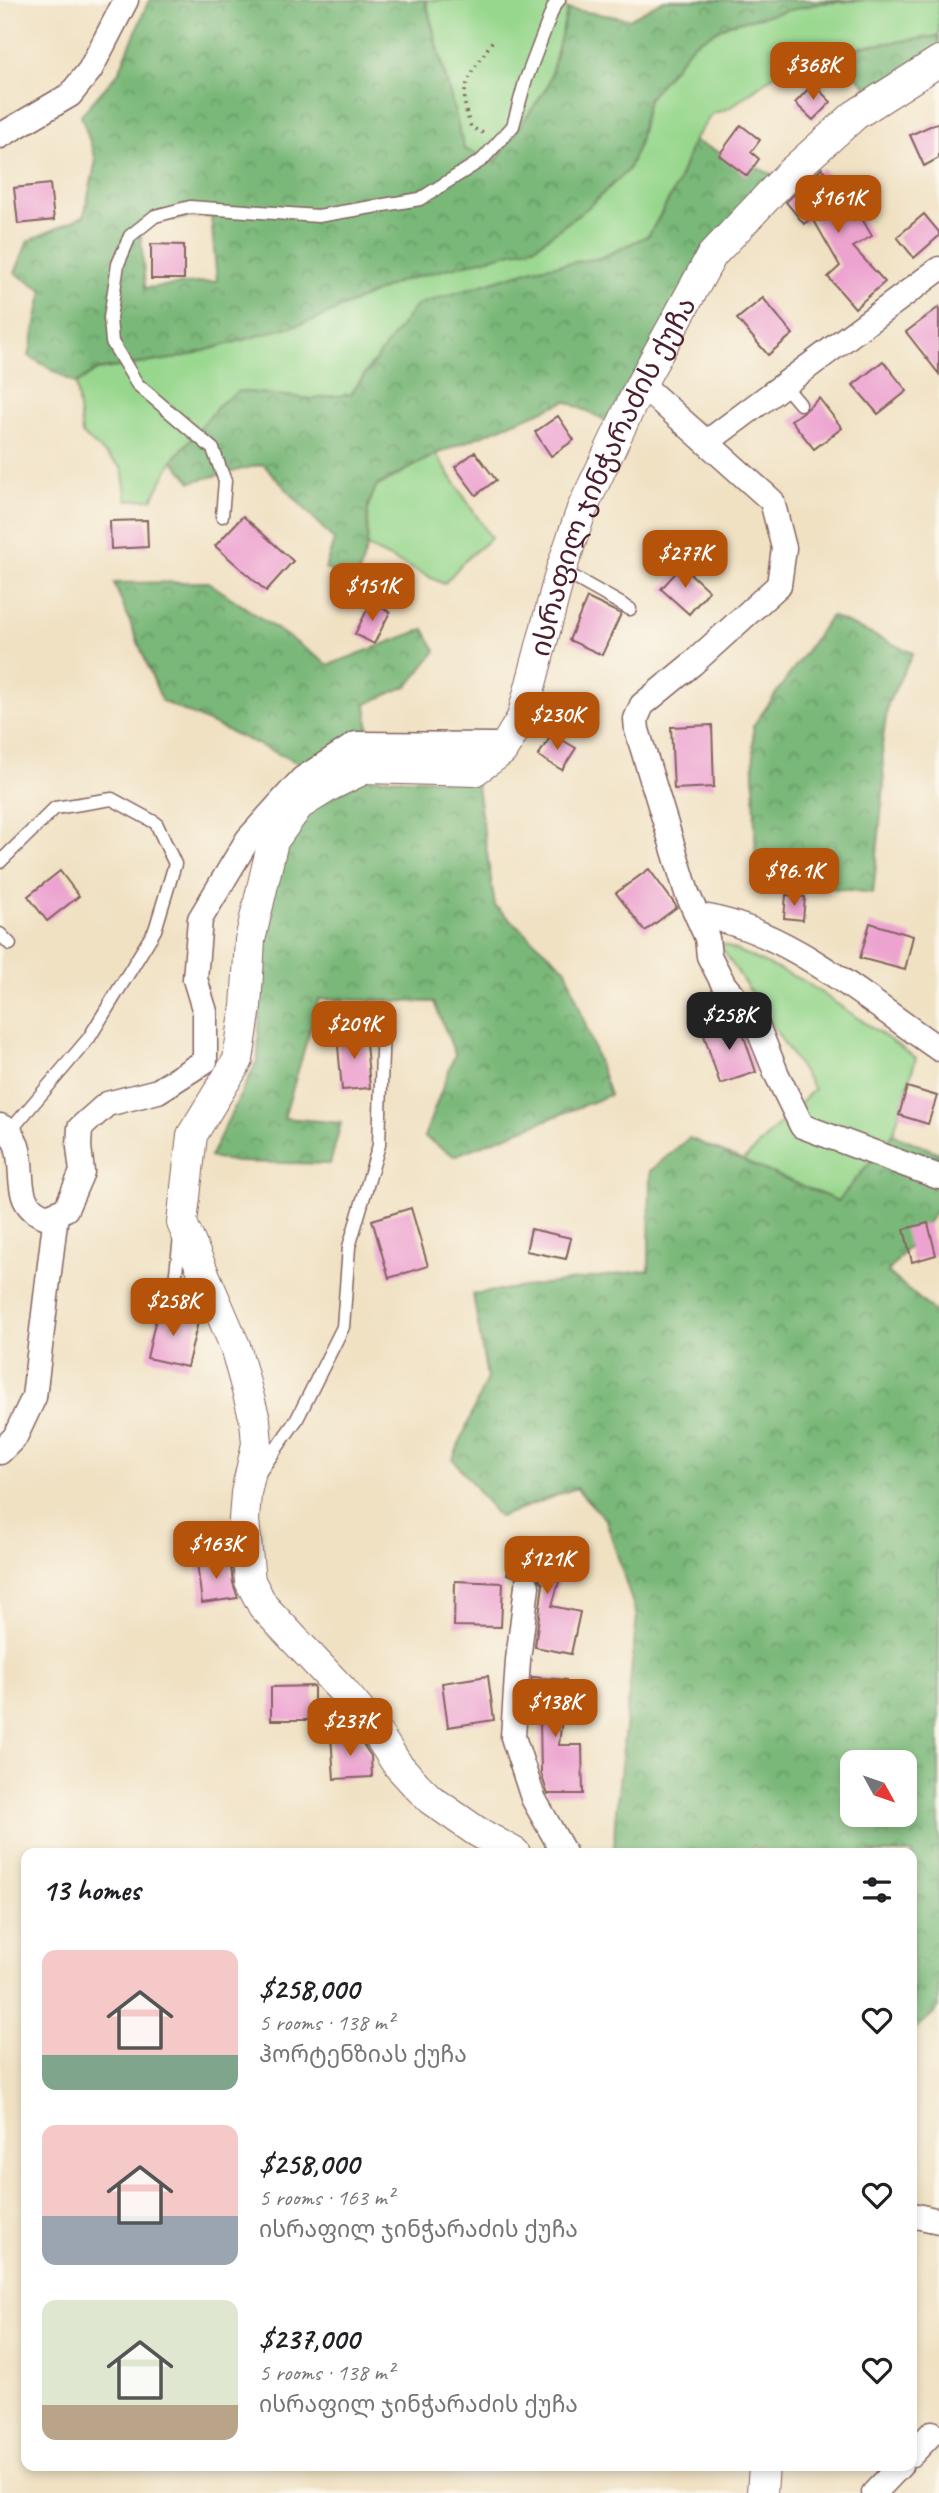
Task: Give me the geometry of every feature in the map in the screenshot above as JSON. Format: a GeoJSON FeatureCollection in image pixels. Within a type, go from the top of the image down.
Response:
{"type":"FeatureCollection","features":[{"type":"Feature","properties":{"kind":"street"},"geometry":{"type":"LineString","coordinates":[[0,136],[70,94],[90,70],[126,0]]}},
{"type":"Feature","properties":{"kind":"street","name":"ისრაფილ ჯინჭარაძის ქუჩა"},"geometry":{"type":"LineString","coordinates":[[506,1848],[476,1831],[423,1792],[397,1764],[371,1724],[350,1699],[263,1606],[250,1581],[244,1520],[246,1493],[257,1444],[256,1420],[235,1346],[182,1223],[192,1135],[238,1060],[246,1007],[250,940],[273,841],[299,805],[366,768],[474,771],[502,751],[522,718],[561,570],[582,509],[641,384],[712,255],[789,174],[855,115],[939,61]]}},
{"type":"Feature","properties":{"kind":"street"},"geometry":{"type":"LineString","coordinates":[[708,442],[939,269]]}},
{"type":"Feature","properties":{"kind":"street"},"geometry":{"type":"LineString","coordinates":[[641,384],[772,501],[784,548],[779,585],[692,664],[642,705],[636,719],[637,730],[687,893],[706,938],[709,956],[724,985],[756,1023],[802,1126],[939,1177]]}},
{"type":"Feature","properties":{"kind":"street"},"geometry":{"type":"LineString","coordinates":[[5,1128],[18,1147],[23,1196],[34,1213],[47,1217],[66,1209],[82,1172],[80,1128],[107,1104],[158,1091],[205,1061],[205,1012],[195,979],[200,919],[248,839],[302,779],[356,744],[494,745],[502,751]]}},
{"type":"Feature","properties":{"kind":"street"},"geometry":{"type":"LineString","coordinates":[[696,915],[723,919],[780,942],[939,1049]]}},
{"type":"Feature","properties":{"kind":"street"},"geometry":{"type":"LineString","coordinates":[[0,1452],[15,1437],[34,1397],[56,1214]]}},
{"type":"Feature","properties":{"kind":"street"},"geometry":{"type":"LineString","coordinates":[[527,1586],[518,1660],[513,1737],[533,1798],[561,1848]]}},
{"type":"Feature","properties":{"kind":"street"},"geometry":{"type":"LineString","coordinates":[[917,2216],[939,2221]]}},
{"type":"Feature","properties":{"kind":"street"},"geometry":{"type":"LineString","coordinates":[[917,2449],[932,2433]]}},
{"type":"Feature","properties":{"kind":"street"},"geometry":{"type":"LineString","coordinates":[[762,2493],[764,2471]]}},
{"type":"Feature","properties":{"kind":"street"},"geometry":{"type":"LineString","coordinates":[[874,2493],[895,2471]]}},
{"type":"Feature","properties":{"kind":"lane"},"geometry":{"type":"LineString","coordinates":[[222,516],[225,481],[213,449],[137,384],[112,342],[110,318],[118,264],[130,236],[155,216],[190,207],[318,216],[420,199],[482,160],[513,126],[525,82],[554,6],[559,0]]}},
{"type":"Feature","properties":{"kind":"lane"},"geometry":{"type":"LineString","coordinates":[[784,385],[800,404]]}},
{"type":"Feature","properties":{"kind":"lane"},"geometry":{"type":"LineString","coordinates":[[561,570],[629,609]]}},
{"type":"Feature","properties":{"kind":"lane"},"geometry":{"type":"LineString","coordinates":[[0,862],[55,808],[112,799],[156,822],[175,864],[155,930],[89,1038],[5,1128]]}},
{"type":"Feature","properties":{"kind":"lane"},"geometry":{"type":"LineString","coordinates":[[0,934],[10,944]]}},
{"type":"Feature","properties":{"kind":"lane"},"geometry":{"type":"LineString","coordinates":[[246,1493],[297,1419],[343,1327],[349,1247],[379,1145],[383,1021]]}},
{"type":"Feature","properties":{"kind":"lane"},"geometry":{"type":"LineString","coordinates":[[172,1307],[182,1223]]}},
{"type":"Feature","properties":{"kind":"path"},"geometry":{"type":"LineString","coordinates":[[491,127],[482,134],[471,127],[466,112],[464,87],[493,40]]}},
{"type":"Feature","properties":{"kind":"green space"},"geometry":{"type":"Polygon","coordinates":[[[149,0],[425,0],[464,149],[496,161],[548,86],[568,9],[629,19],[664,0],[865,0],[821,3],[729,24],[694,43],[648,99],[638,146],[628,170],[586,209],[536,246],[400,281],[314,320],[178,358],[97,370],[76,384],[29,356],[43,290],[15,273],[28,241],[84,216],[96,160],[81,115],[119,72],[149,0]],[[211,216],[140,222],[145,288],[217,281],[211,216]]]}},
{"type":"Feature","properties":{"kind":"green space"},"geometry":{"type":"Polygon","coordinates":[[[426,0],[535,0],[568,9],[548,86],[496,161],[464,149],[426,0]]]}},
{"type":"Feature","properties":{"kind":"green space"},"geometry":{"type":"Polygon","coordinates":[[[939,0],[939,36],[866,46],[788,65],[729,108],[712,114],[693,141],[677,185],[649,235],[601,258],[534,269],[372,363],[351,394],[312,399],[239,391],[173,460],[152,499],[127,500],[122,468],[82,434],[76,384],[97,370],[178,358],[314,320],[400,281],[536,246],[586,209],[628,170],[638,146],[648,99],[694,43],[729,24],[821,3],[939,0]]]}},
{"type":"Feature","properties":{"kind":"green space"},"geometry":{"type":"Polygon","coordinates":[[[939,36],[939,47],[873,93],[834,54],[866,46],[939,36]]]}},
{"type":"Feature","properties":{"kind":"green space"},"geometry":{"type":"Polygon","coordinates":[[[693,141],[776,176],[613,424],[566,401],[436,454],[376,486],[368,506],[367,547],[356,583],[325,569],[334,540],[263,464],[191,482],[173,460],[221,403],[239,391],[312,399],[351,394],[416,305],[534,269],[601,258],[649,235],[677,185],[693,141]]]}},
{"type":"Feature","properties":{"kind":"green space"},"geometry":{"type":"Polygon","coordinates":[[[436,454],[491,538],[466,559],[444,584],[367,547],[368,506],[376,487],[436,454]]]}},
{"type":"Feature","properties":{"kind":"green space"},"geometry":{"type":"Polygon","coordinates":[[[208,582],[329,665],[424,629],[436,651],[409,685],[366,704],[372,758],[327,776],[162,701],[114,583],[208,582]]]}},
{"type":"Feature","properties":{"kind":"green space"},"geometry":{"type":"Polygon","coordinates":[[[831,616],[913,653],[888,703],[882,745],[884,785],[873,893],[756,879],[753,726],[831,616]]]}},
{"type":"Feature","properties":{"kind":"green space"},"geometry":{"type":"Polygon","coordinates":[[[366,778],[476,780],[495,906],[566,969],[610,1095],[454,1156],[424,1137],[455,1054],[434,1002],[319,999],[284,1118],[341,1123],[330,1164],[236,1162],[210,1157],[258,1059],[261,946],[283,841],[309,810],[366,778]]]}},
{"type":"Feature","properties":{"kind":"green space"},"geometry":{"type":"Polygon","coordinates":[[[718,942],[804,981],[916,1058],[893,1134],[838,1202],[743,1161],[814,1089],[718,942]]]}},
{"type":"Feature","properties":{"kind":"green space"},"geometry":{"type":"Polygon","coordinates":[[[893,1134],[939,1153],[939,1208],[888,1272],[939,1316],[939,2008],[917,2028],[917,1848],[614,1848],[637,1617],[606,1520],[576,1488],[499,1517],[453,1459],[487,1378],[473,1294],[649,1270],[650,1171],[689,1138],[838,1201],[893,1134]]]}},
{"type":"Feature","properties":{"kind":"building"},"geometry":{"type":"Polygon","coordinates":[[[813,84],[831,102],[813,120],[795,103],[813,84]]]}},
{"type":"Feature","properties":{"kind":"building"},"geometry":{"type":"Polygon","coordinates":[[[939,122],[939,158],[924,166],[910,135],[939,122]]]}},
{"type":"Feature","properties":{"kind":"building"},"geometry":{"type":"Polygon","coordinates":[[[741,125],[760,140],[751,152],[759,159],[747,176],[719,155],[741,125]]]}},
{"type":"Feature","properties":{"kind":"building"},"geometry":{"type":"Polygon","coordinates":[[[822,168],[855,207],[872,236],[853,247],[885,282],[855,308],[828,277],[840,266],[812,217],[804,224],[786,202],[822,168]]]}},
{"type":"Feature","properties":{"kind":"building"},"geometry":{"type":"Polygon","coordinates":[[[50,184],[54,220],[18,224],[14,188],[50,184]]]}},
{"type":"Feature","properties":{"kind":"building"},"geometry":{"type":"Polygon","coordinates":[[[924,214],[939,232],[939,236],[914,258],[897,237],[924,214]]]}},
{"type":"Feature","properties":{"kind":"building"},"geometry":{"type":"Polygon","coordinates":[[[151,244],[184,245],[184,279],[151,279],[151,244]]]}},
{"type":"Feature","properties":{"kind":"building"},"geometry":{"type":"Polygon","coordinates":[[[763,298],[793,334],[768,355],[737,319],[763,298]]]}},
{"type":"Feature","properties":{"kind":"building"},"geometry":{"type":"Polygon","coordinates":[[[939,307],[939,374],[906,332],[939,307]]]}},
{"type":"Feature","properties":{"kind":"building"},"geometry":{"type":"Polygon","coordinates":[[[883,361],[907,391],[878,414],[853,385],[883,361]]]}},
{"type":"Feature","properties":{"kind":"building"},"geometry":{"type":"Polygon","coordinates":[[[819,398],[842,428],[814,449],[791,420],[819,398]]]}},
{"type":"Feature","properties":{"kind":"building"},"geometry":{"type":"Polygon","coordinates":[[[558,416],[574,440],[551,456],[535,432],[558,416]]]}},
{"type":"Feature","properties":{"kind":"building"},"geometry":{"type":"Polygon","coordinates":[[[475,452],[496,480],[476,495],[455,467],[475,452]]]}},
{"type":"Feature","properties":{"kind":"building"},"geometry":{"type":"Polygon","coordinates":[[[243,516],[293,561],[266,591],[215,546],[243,516]]]}},
{"type":"Feature","properties":{"kind":"building"},"geometry":{"type":"Polygon","coordinates":[[[147,520],[148,547],[111,549],[110,521],[147,520]]]}},
{"type":"Feature","properties":{"kind":"building"},"geometry":{"type":"Polygon","coordinates":[[[682,566],[709,591],[689,614],[661,589],[682,566]]]}},
{"type":"Feature","properties":{"kind":"building"},"geometry":{"type":"Polygon","coordinates":[[[587,598],[621,614],[602,655],[569,640],[587,598]]]}},
{"type":"Feature","properties":{"kind":"building"},"geometry":{"type":"Polygon","coordinates":[[[371,602],[390,612],[374,644],[355,634],[371,602]]]}},
{"type":"Feature","properties":{"kind":"building"},"geometry":{"type":"Polygon","coordinates":[[[712,725],[714,787],[674,789],[671,727],[712,725]]]}},
{"type":"Feature","properties":{"kind":"building"},"geometry":{"type":"Polygon","coordinates":[[[552,734],[576,748],[562,770],[538,756],[552,734]]]}},
{"type":"Feature","properties":{"kind":"building"},"geometry":{"type":"Polygon","coordinates":[[[649,869],[677,907],[645,931],[616,893],[649,869]]]}},
{"type":"Feature","properties":{"kind":"building"},"geometry":{"type":"Polygon","coordinates":[[[60,871],[79,896],[47,921],[28,896],[60,871]]]}},
{"type":"Feature","properties":{"kind":"building"},"geometry":{"type":"Polygon","coordinates":[[[786,895],[805,897],[803,920],[784,918],[786,895]]]}},
{"type":"Feature","properties":{"kind":"building"},"geometry":{"type":"Polygon","coordinates":[[[870,923],[913,936],[905,970],[860,958],[870,923]]]}},
{"type":"Feature","properties":{"kind":"building"},"geometry":{"type":"Polygon","coordinates":[[[735,1021],[741,1028],[756,1072],[720,1084],[703,1032],[735,1021]]]}},
{"type":"Feature","properties":{"kind":"building"},"geometry":{"type":"Polygon","coordinates":[[[365,1032],[370,1088],[342,1090],[337,1035],[365,1032]]]}},
{"type":"Feature","properties":{"kind":"building"},"geometry":{"type":"Polygon","coordinates":[[[907,1087],[937,1096],[928,1124],[899,1115],[907,1087]]]}},
{"type":"Feature","properties":{"kind":"building"},"geometry":{"type":"Polygon","coordinates":[[[411,1208],[428,1266],[389,1278],[372,1220],[411,1208]]]}},
{"type":"Feature","properties":{"kind":"building"},"geometry":{"type":"Polygon","coordinates":[[[928,1223],[936,1255],[912,1262],[904,1229],[928,1223]]]}},
{"type":"Feature","properties":{"kind":"building"},"geometry":{"type":"Polygon","coordinates":[[[531,1229],[571,1238],[566,1259],[526,1251],[531,1229]]]}},
{"type":"Feature","properties":{"kind":"building"},"geometry":{"type":"Polygon","coordinates":[[[158,1309],[164,1310],[170,1317],[178,1314],[199,1318],[187,1367],[147,1358],[158,1309]]]}},
{"type":"Feature","properties":{"kind":"building"},"geometry":{"type":"Polygon","coordinates":[[[517,1540],[567,1554],[552,1606],[580,1612],[571,1654],[535,1647],[543,1584],[529,1571],[516,1577],[507,1574],[517,1540]]]}},
{"type":"Feature","properties":{"kind":"building"},"geometry":{"type":"Polygon","coordinates":[[[230,1559],[238,1598],[202,1603],[197,1563],[230,1559]]]}},
{"type":"Feature","properties":{"kind":"building"},"geometry":{"type":"Polygon","coordinates":[[[455,1581],[503,1583],[501,1627],[454,1626],[455,1581]]]}},
{"type":"Feature","properties":{"kind":"building"},"geometry":{"type":"Polygon","coordinates":[[[488,1676],[494,1720],[448,1727],[442,1683],[488,1676]]]}},
{"type":"Feature","properties":{"kind":"building"},"geometry":{"type":"Polygon","coordinates":[[[532,1677],[566,1680],[559,1745],[582,1745],[583,1794],[547,1792],[541,1773],[540,1720],[529,1719],[532,1677]]]}},
{"type":"Feature","properties":{"kind":"building"},"geometry":{"type":"Polygon","coordinates":[[[314,1686],[314,1720],[271,1720],[271,1687],[314,1686]]]}},
{"type":"Feature","properties":{"kind":"building"},"geometry":{"type":"Polygon","coordinates":[[[356,1734],[371,1756],[372,1777],[334,1779],[331,1735],[356,1734]]]}}]}
